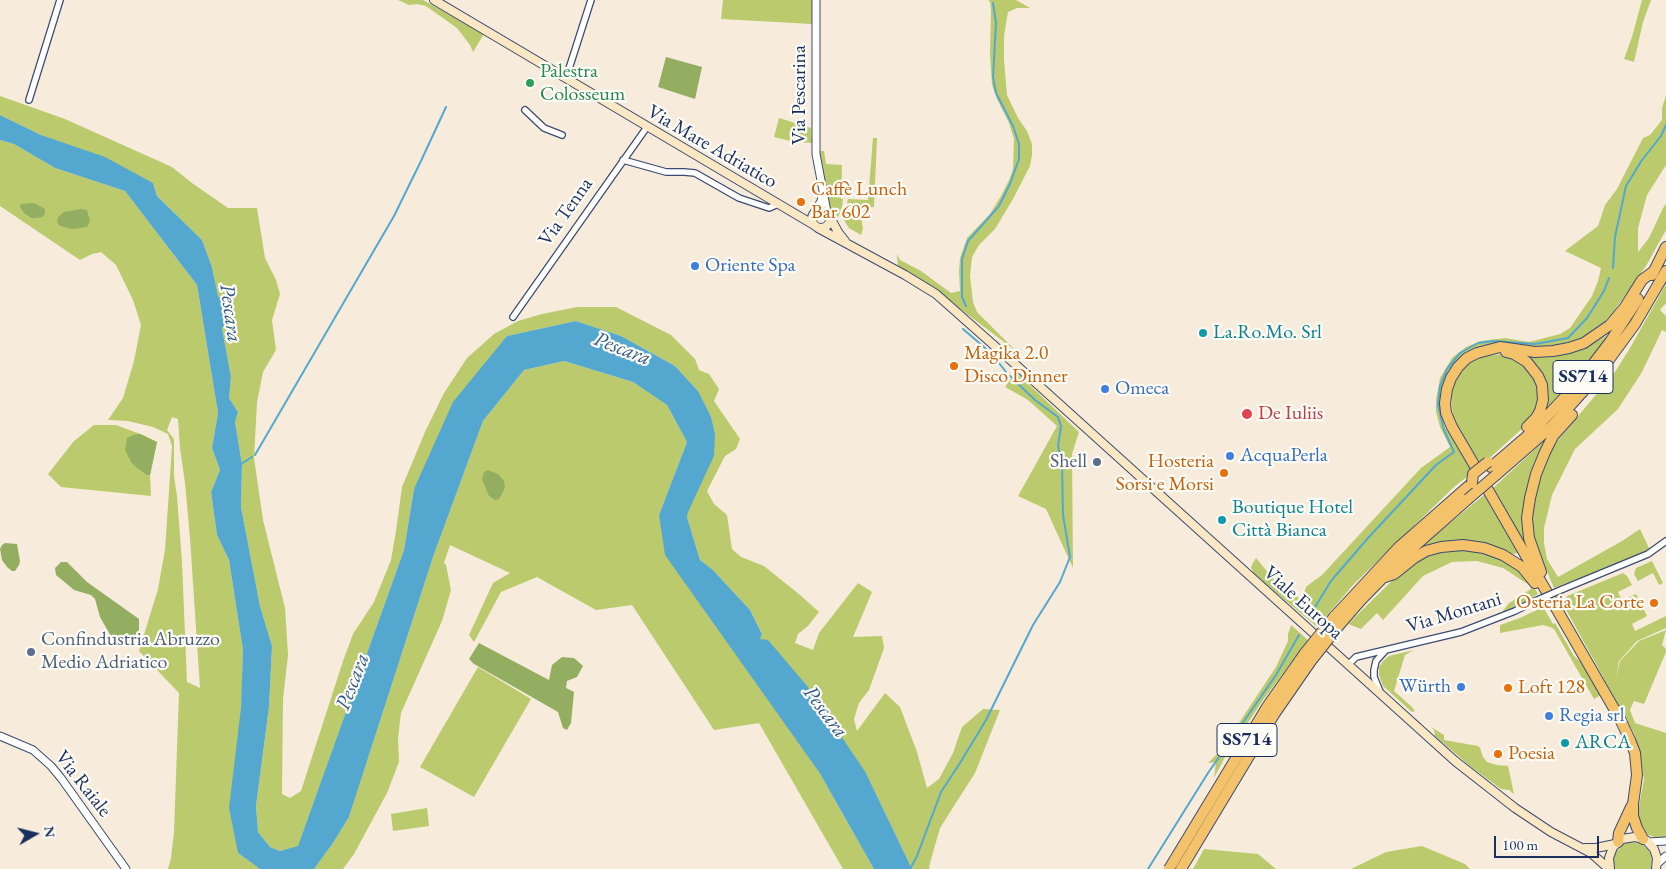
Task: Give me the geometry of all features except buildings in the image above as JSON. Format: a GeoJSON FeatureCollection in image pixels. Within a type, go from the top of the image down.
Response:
{"type":"FeatureCollection","features":[{"type":"Feature","properties":{"kind":"highway","name":"SS714"},"geometry":{"type":"LineString","coordinates":[[1169,869],[1267,707],[1305,653],[1361,600],[1491,468],[1533,431],[1580,382],[1623,323],[1666,247]]}},
{"type":"Feature","properties":{"kind":"highway"},"geometry":{"type":"LineString","coordinates":[[1476,468],[1448,418],[1445,408],[1446,394],[1453,374],[1462,362],[1488,349],[1500,347],[1535,352],[1553,351],[1569,348],[1584,342],[1610,324],[1625,307],[1642,280],[1654,271]]}},
{"type":"Feature","properties":{"kind":"highway","name":"SS714"},"geometry":{"type":"LineString","coordinates":[[1181,869],[1275,713],[1338,620],[1399,547],[1465,495],[1472,482],[1540,438],[1586,389],[1617,350],[1635,324],[1666,271]]}},
{"type":"Feature","properties":{"kind":"highway"},"geometry":{"type":"LineString","coordinates":[[1488,349],[1514,354],[1527,362],[1540,380],[1543,400],[1536,418],[1491,468]]}},
{"type":"Feature","properties":{"kind":"highway"},"geometry":{"type":"LineString","coordinates":[[1544,588],[1530,538],[1528,518],[1530,498],[1536,474],[1545,452],[1557,431],[1583,403],[1586,389]]}},
{"type":"Feature","properties":{"kind":"highway"},"geometry":{"type":"LineString","coordinates":[[1488,490],[1620,719],[1630,740],[1635,753],[1637,775],[1633,804],[1635,822],[1646,840]]}},
{"type":"Feature","properties":{"kind":"highway"},"geometry":{"type":"LineString","coordinates":[[1382,578],[1394,574],[1426,551],[1456,545],[1477,546],[1504,555],[1516,562],[1530,576],[1542,594],[1553,603]]}},
{"type":"Feature","properties":{"kind":"highway"},"geometry":{"type":"LineString","coordinates":[[1617,843],[1628,810],[1633,804]]}},
{"type":"Feature","properties":{"kind":"main road","name":"Via Mare Adriatico"},"geometry":{"type":"LineString","coordinates":[[434,0],[816,227]]}},
{"type":"Feature","properties":{"kind":"main road"},"geometry":{"type":"LineString","coordinates":[[794,214],[806,215],[821,209],[829,215],[828,225],[823,228],[816,227],[811,219],[814,212]]}},
{"type":"Feature","properties":{"kind":"main road","name":"Viale Europa"},"geometry":{"type":"LineString","coordinates":[[829,215],[838,232],[848,244]]}},
{"type":"Feature","properties":{"kind":"main road","name":"Viale Europa"},"geometry":{"type":"LineString","coordinates":[[816,227],[936,294],[1455,761],[1482,784],[1551,832],[1594,855],[1609,869]]}},
{"type":"Feature","properties":{"kind":"main road","name":"Viale Europa"},"geometry":{"type":"LineString","coordinates":[[1579,846],[1596,848],[1617,843],[1630,837],[1646,840]]}},
{"type":"Feature","properties":{"kind":"main road"},"geometry":{"type":"LineString","coordinates":[[1646,840],[1654,849],[1657,866]]}},
{"type":"Feature","properties":{"kind":"main road"},"geometry":{"type":"LineString","coordinates":[[1609,869],[1609,854],[1617,843]]}},
{"type":"Feature","properties":{"kind":"street"},"geometry":{"type":"LineString","coordinates":[[29,100],[60,0]]}},
{"type":"Feature","properties":{"kind":"street"},"geometry":{"type":"LineString","coordinates":[[566,78],[591,0]]}},
{"type":"Feature","properties":{"kind":"street","name":"Via Pescarina"},"geometry":{"type":"LineString","coordinates":[[816,0],[816,145],[822,190],[829,215]]}},
{"type":"Feature","properties":{"kind":"street"},"geometry":{"type":"LineString","coordinates":[[525,110],[544,128],[562,135]]}},
{"type":"Feature","properties":{"kind":"street","name":"Via Tenna"},"geometry":{"type":"LineString","coordinates":[[513,317],[647,127]]}},
{"type":"Feature","properties":{"kind":"street"},"geometry":{"type":"LineString","coordinates":[[624,160],[666,172],[694,173],[748,201],[769,208],[778,204]]}},
{"type":"Feature","properties":{"kind":"street","name":"Via Pescarina"},"geometry":{"type":"LineString","coordinates":[[814,212],[821,202],[822,190]]}},
{"type":"Feature","properties":{"kind":"street","name":"Via Montani"},"geometry":{"type":"LineString","coordinates":[[1348,665],[1356,657],[1461,632],[1515,611],[1648,554],[1666,541]]}},
{"type":"Feature","properties":{"kind":"street","name":"Via Montani"},"geometry":{"type":"LineString","coordinates":[[1381,696],[1374,677],[1374,670],[1376,661],[1386,650]]}},
{"type":"Feature","properties":{"kind":"street","name":"Via Raiale"},"geometry":{"type":"LineString","coordinates":[[0,736],[33,750],[51,766],[72,792],[126,869]]}},
{"type":"Feature","properties":{"kind":"street"},"geometry":{"type":"LineString","coordinates":[[1646,840],[1666,840]]}},
{"type":"Feature","properties":{"kind":"street"},"geometry":{"type":"LineString","coordinates":[[1657,866],[1666,856]]}},
{"type":"Feature","properties":{"kind":"green space"},"geometry":{"type":"Polygon","coordinates":[[[398,0],[423,0],[484,34],[473,52],[457,28],[426,6],[409,5],[398,0]]]}},
{"type":"Feature","properties":{"kind":"green space"},"geometry":{"type":"Polygon","coordinates":[[[723,0],[812,0],[812,24],[721,19],[723,0]]]}},
{"type":"Feature","properties":{"kind":"green space"},"geometry":{"type":"Polygon","coordinates":[[[988,0],[1016,0],[1030,8],[1017,8],[1008,12],[1004,36],[1004,60],[1007,95],[1032,144],[1030,166],[995,229],[979,245],[972,257],[970,276],[973,302],[977,312],[1016,351],[939,293],[898,267],[897,254],[900,260],[921,271],[951,293],[960,291],[960,258],[967,238],[990,214],[1001,196],[1013,169],[1014,139],[992,85],[990,55],[991,10],[988,0]]]}},
{"type":"Feature","properties":{"kind":"green space"},"geometry":{"type":"Polygon","coordinates":[[[1642,0],[1651,0],[1643,22],[1634,62],[1624,59],[1642,0]]]}},
{"type":"Feature","properties":{"kind":"green space"},"geometry":{"type":"Polygon","coordinates":[[[666,57],[702,67],[695,99],[658,87],[666,57]]]}},
{"type":"Feature","properties":{"kind":"green space"},"geometry":{"type":"Polygon","coordinates":[[[1666,95],[1666,165],[1647,195],[1638,228],[1638,252],[1649,238],[1666,204],[1666,230],[1646,266],[1611,315],[1598,328],[1581,339],[1565,346],[1531,348],[1509,345],[1460,359],[1442,417],[1445,427],[1473,472],[1454,487],[1354,584],[1317,627],[1254,574],[1251,567],[1256,558],[1275,581],[1300,599],[1307,586],[1322,575],[1421,468],[1450,447],[1440,427],[1436,412],[1436,400],[1440,378],[1452,358],[1466,347],[1481,341],[1505,338],[1529,342],[1560,334],[1570,328],[1592,296],[1601,268],[1565,251],[1598,226],[1605,205],[1617,189],[1643,138],[1650,135],[1662,120],[1662,108],[1666,95]]]}},
{"type":"Feature","properties":{"kind":"green space"},"geometry":{"type":"Polygon","coordinates":[[[0,96],[65,119],[172,167],[228,208],[257,208],[265,258],[276,280],[280,294],[272,320],[276,350],[263,372],[257,402],[254,458],[263,520],[285,608],[288,655],[283,699],[282,794],[290,798],[301,791],[353,634],[374,602],[391,560],[402,487],[444,393],[467,358],[494,334],[518,321],[577,307],[616,307],[671,335],[695,359],[699,370],[709,374],[719,389],[714,401],[740,439],[736,449],[725,456],[707,491],[714,504],[727,515],[732,549],[741,557],[764,566],[819,612],[808,626],[798,634],[795,643],[813,650],[819,633],[858,583],[872,592],[853,637],[882,636],[884,648],[869,690],[859,703],[854,719],[857,731],[885,693],[900,707],[917,752],[927,788],[939,779],[953,753],[962,727],[983,709],[1000,710],[975,773],[940,828],[929,869],[912,869],[866,773],[760,639],[762,634],[750,610],[713,570],[700,560],[687,517],[698,391],[675,366],[621,336],[576,321],[507,336],[414,489],[404,550],[298,847],[280,851],[270,847],[258,832],[256,806],[269,707],[272,646],[260,606],[241,507],[242,464],[235,422],[238,412],[229,398],[231,377],[222,328],[233,316],[231,307],[218,296],[212,267],[202,240],[157,196],[153,183],[41,135],[0,115],[0,96]]]}},
{"type":"Feature","properties":{"kind":"green space"},"geometry":{"type":"Polygon","coordinates":[[[779,118],[811,128],[812,143],[774,137],[779,118]]]}},
{"type":"Feature","properties":{"kind":"green space"},"geometry":{"type":"Polygon","coordinates":[[[873,138],[877,138],[874,207],[864,208],[847,203],[848,199],[868,200],[873,138]]]}},
{"type":"Feature","properties":{"kind":"green space"},"geometry":{"type":"Polygon","coordinates":[[[0,140],[14,144],[55,168],[125,191],[197,285],[218,413],[212,448],[220,470],[211,492],[217,535],[229,560],[243,650],[238,853],[260,869],[168,869],[174,832],[179,693],[139,651],[158,589],[165,550],[172,446],[168,434],[153,427],[128,421],[108,420],[123,398],[134,361],[141,325],[133,300],[116,265],[101,252],[80,260],[0,206],[0,140]],[[172,417],[167,430],[174,439],[174,476],[182,562],[187,682],[200,688],[190,538],[178,419],[172,417]]]}},
{"type":"Feature","properties":{"kind":"green space"},"geometry":{"type":"Polygon","coordinates":[[[819,151],[824,151],[826,164],[842,165],[841,199],[843,199],[836,222],[829,204],[819,151]]]}},
{"type":"Feature","properties":{"kind":"green space"},"geometry":{"type":"Polygon","coordinates":[[[34,203],[45,209],[45,214],[42,217],[31,218],[20,207],[21,204],[34,203]]]}},
{"type":"Feature","properties":{"kind":"green space"},"geometry":{"type":"Polygon","coordinates":[[[81,209],[87,210],[90,221],[87,227],[72,229],[60,226],[57,222],[58,217],[64,212],[81,209]]]}},
{"type":"Feature","properties":{"kind":"green space"},"geometry":{"type":"Polygon","coordinates":[[[847,209],[859,213],[863,229],[861,235],[849,228],[845,222],[843,216],[847,209]]]}},
{"type":"Feature","properties":{"kind":"green space"},"geometry":{"type":"Polygon","coordinates":[[[1666,284],[1666,303],[1660,310],[1666,316],[1666,332],[1662,330],[1642,372],[1618,409],[1575,449],[1552,495],[1544,528],[1547,559],[1558,577],[1640,529],[1649,548],[1658,543],[1649,550],[1634,557],[1554,588],[1534,541],[1531,520],[1541,474],[1553,446],[1615,372],[1666,284]]]}},
{"type":"Feature","properties":{"kind":"green space"},"geometry":{"type":"Polygon","coordinates":[[[1608,335],[1576,378],[1544,411],[1544,378],[1531,356],[1572,353],[1608,335]]]}},
{"type":"Feature","properties":{"kind":"green space"},"geometry":{"type":"Polygon","coordinates":[[[1504,354],[1521,361],[1536,377],[1540,404],[1525,426],[1481,464],[1453,417],[1451,397],[1453,387],[1461,371],[1471,362],[1483,356],[1504,354]]]}},
{"type":"Feature","properties":{"kind":"green space"},"geometry":{"type":"Polygon","coordinates":[[[564,361],[633,382],[667,405],[687,442],[659,515],[819,772],[874,869],[843,869],[759,723],[714,730],[632,605],[596,610],[537,577],[501,592],[474,642],[469,635],[493,583],[510,573],[450,545],[444,563],[451,590],[442,621],[401,713],[398,738],[399,762],[387,793],[354,854],[343,869],[314,869],[349,817],[433,557],[483,421],[524,370],[564,361]]]}},
{"type":"Feature","properties":{"kind":"green space"},"geometry":{"type":"Polygon","coordinates":[[[1016,372],[1079,432],[1072,454],[1073,568],[1046,509],[1018,496],[1057,426],[1028,400],[1005,387],[1016,372]]]}},
{"type":"Feature","properties":{"kind":"green space"},"geometry":{"type":"Polygon","coordinates":[[[94,425],[116,425],[157,442],[150,475],[151,496],[61,487],[48,474],[74,441],[94,425]]]}},
{"type":"Feature","properties":{"kind":"green space"},"geometry":{"type":"Polygon","coordinates":[[[140,434],[157,442],[150,475],[147,475],[131,462],[125,450],[127,438],[140,434]]]}},
{"type":"Feature","properties":{"kind":"green space"},"geometry":{"type":"Polygon","coordinates":[[[1545,440],[1526,543],[1525,544],[1493,488],[1545,440]]]}},
{"type":"Feature","properties":{"kind":"green space"},"geometry":{"type":"Polygon","coordinates":[[[488,470],[498,474],[504,481],[505,487],[499,499],[495,500],[489,496],[482,479],[484,472],[488,470]]]}},
{"type":"Feature","properties":{"kind":"green space"},"geometry":{"type":"Polygon","coordinates":[[[1484,495],[1518,553],[1509,553],[1492,546],[1417,550],[1484,495]]]}},
{"type":"Feature","properties":{"kind":"green space"},"geometry":{"type":"Polygon","coordinates":[[[5,543],[17,544],[20,561],[15,571],[7,567],[2,560],[0,549],[5,543]]]}},
{"type":"Feature","properties":{"kind":"green space"},"geometry":{"type":"Polygon","coordinates":[[[1473,550],[1491,554],[1510,563],[1521,571],[1538,594],[1513,609],[1502,612],[1509,603],[1531,589],[1529,585],[1503,568],[1477,561],[1452,562],[1423,576],[1383,620],[1377,613],[1361,629],[1348,624],[1404,569],[1422,558],[1438,552],[1473,550]]]}},
{"type":"Feature","properties":{"kind":"green space"},"geometry":{"type":"Polygon","coordinates":[[[1652,561],[1663,583],[1659,585],[1653,573],[1638,581],[1634,574],[1636,568],[1652,561]]]}},
{"type":"Feature","properties":{"kind":"green space"},"geometry":{"type":"Polygon","coordinates":[[[61,562],[67,562],[87,582],[139,619],[139,630],[135,636],[129,641],[120,642],[112,638],[100,617],[95,599],[91,595],[74,590],[56,575],[55,568],[61,562]]]}},
{"type":"Feature","properties":{"kind":"green space"},"geometry":{"type":"Polygon","coordinates":[[[1623,573],[1632,585],[1618,592],[1622,601],[1636,594],[1647,616],[1632,624],[1635,631],[1666,616],[1666,628],[1637,641],[1619,661],[1616,678],[1620,661],[1639,641],[1666,630],[1662,645],[1666,652],[1644,704],[1634,701],[1630,710],[1635,723],[1666,733],[1666,838],[1656,838],[1647,834],[1637,817],[1644,779],[1639,747],[1634,733],[1564,606],[1567,596],[1623,573]]]}},
{"type":"Feature","properties":{"kind":"green space"},"geometry":{"type":"Polygon","coordinates":[[[1543,607],[1553,624],[1555,623],[1574,656],[1583,664],[1601,695],[1594,699],[1554,629],[1543,625],[1500,633],[1500,625],[1543,607]]]}},
{"type":"Feature","properties":{"kind":"green space"},"geometry":{"type":"Polygon","coordinates":[[[1291,625],[1308,640],[1263,700],[1224,759],[1214,778],[1216,762],[1208,763],[1221,750],[1276,667],[1288,641],[1291,625]]]}},
{"type":"Feature","properties":{"kind":"green space"},"geometry":{"type":"Polygon","coordinates":[[[479,643],[549,680],[552,665],[562,657],[574,658],[583,666],[577,677],[567,681],[566,688],[574,692],[571,723],[567,730],[563,728],[558,712],[474,664],[469,659],[479,643]]]}},
{"type":"Feature","properties":{"kind":"green space"},"geometry":{"type":"Polygon","coordinates":[[[1414,650],[1405,655],[1394,691],[1415,711],[1412,712],[1383,686],[1379,675],[1379,667],[1389,656],[1414,650]]]}},
{"type":"Feature","properties":{"kind":"green space"},"geometry":{"type":"Polygon","coordinates":[[[478,667],[531,699],[474,797],[420,767],[478,667]]]}},
{"type":"Feature","properties":{"kind":"green space"},"geometry":{"type":"Polygon","coordinates":[[[1431,727],[1444,735],[1444,740],[1478,746],[1487,762],[1508,766],[1514,794],[1509,790],[1501,789],[1470,766],[1435,736],[1434,730],[1431,727]]]}},
{"type":"Feature","properties":{"kind":"green space"},"geometry":{"type":"Polygon","coordinates":[[[427,808],[429,826],[393,831],[391,814],[427,808]]]}},
{"type":"Feature","properties":{"kind":"green space"},"geometry":{"type":"Polygon","coordinates":[[[1634,842],[1642,844],[1648,849],[1652,857],[1651,869],[1615,869],[1613,860],[1616,852],[1625,843],[1634,842]]]}},
{"type":"Feature","properties":{"kind":"green space"},"geometry":{"type":"Polygon","coordinates":[[[1422,846],[1465,864],[1470,869],[1351,869],[1386,852],[1422,846]]]}},
{"type":"Feature","properties":{"kind":"green space"},"geometry":{"type":"Polygon","coordinates":[[[1204,849],[1258,854],[1276,869],[1193,869],[1204,849]]]}},
{"type":"Feature","properties":{"kind":"water","name":"Pescara"},"geometry":{"type":"Polygon","coordinates":[[[0,115],[41,135],[105,157],[153,183],[157,196],[202,240],[212,267],[218,296],[231,307],[233,316],[222,328],[231,377],[229,398],[238,412],[235,422],[242,464],[241,507],[260,606],[272,646],[269,707],[256,806],[258,832],[270,847],[280,851],[298,846],[404,550],[414,489],[453,402],[507,336],[576,321],[621,336],[675,366],[698,391],[711,417],[715,434],[714,456],[687,517],[700,560],[713,570],[750,610],[762,634],[760,639],[768,640],[808,687],[866,773],[912,869],[874,869],[819,772],[665,555],[659,515],[687,442],[667,405],[633,382],[564,361],[524,370],[483,421],[433,557],[349,817],[333,843],[314,869],[260,869],[238,853],[229,808],[241,708],[243,650],[229,560],[217,535],[211,492],[220,470],[212,448],[218,413],[197,285],[125,191],[55,168],[14,144],[0,140],[0,115]]]}},
{"type":"Feature","properties":{"kind":"waterway"},"geometry":{"type":"LineString","coordinates":[[966,306],[962,297],[962,259],[968,241],[999,206],[1010,184],[1019,159],[1019,144],[1013,126],[996,93],[993,77],[996,23],[993,3]]}},
{"type":"Feature","properties":{"kind":"waterway"},"geometry":{"type":"LineString","coordinates":[[255,455],[394,216],[446,107]]}},
{"type":"Feature","properties":{"kind":"waterway"},"geometry":{"type":"LineString","coordinates":[[1613,268],[1615,237],[1626,186],[1642,160],[1661,136],[1666,125]]}},
{"type":"Feature","properties":{"kind":"waterway"},"geometry":{"type":"LineString","coordinates":[[1309,617],[1331,581],[1368,538],[1436,465],[1454,452],[1444,430],[1438,405],[1440,386],[1447,369],[1460,353],[1478,343],[1493,341],[1535,344],[1568,338],[1587,318],[1604,291],[1609,278]]}},
{"type":"Feature","properties":{"kind":"waterway"},"geometry":{"type":"LineString","coordinates":[[963,329],[992,354],[1006,372]]}},
{"type":"Feature","properties":{"kind":"waterway"},"geometry":{"type":"LineString","coordinates":[[910,869],[917,856],[941,792],[986,720],[1033,625],[1060,582],[1070,557],[1063,515],[1062,463],[1058,446],[1061,426],[1058,417],[1035,400],[1010,376]]}},
{"type":"Feature","properties":{"kind":"waterway"},"geometry":{"type":"LineString","coordinates":[[241,464],[252,457]]}},
{"type":"Feature","properties":{"kind":"waterway"},"geometry":{"type":"LineString","coordinates":[[1148,869],[1208,773],[1276,675],[1299,635]]}},
{"type":"Feature","properties":{"kind":"place","name":"Palestra Colosseum"},"geometry":{"type":"Point","coordinates":[530,83]}},
{"type":"Feature","properties":{"kind":"place","name":"Caffè Lunch Bar 602"},"geometry":{"type":"Point","coordinates":[801,202]}},
{"type":"Feature","properties":{"kind":"place","name":"Oriente Spa"},"geometry":{"type":"Point","coordinates":[695,266]}},
{"type":"Feature","properties":{"kind":"place","name":"La.Ro.Mo. Srl"},"geometry":{"type":"Point","coordinates":[1203,333]}},
{"type":"Feature","properties":{"kind":"place","name":"Magika 2.0 Disco Dinner"},"geometry":{"type":"Point","coordinates":[954,366]}},
{"type":"Feature","properties":{"kind":"place","name":"Omeca"},"geometry":{"type":"Point","coordinates":[1105,389]}},
{"type":"Feature","properties":{"kind":"place","name":"De Iuliis"},"geometry":{"type":"Point","coordinates":[1247,414]}},
{"type":"Feature","properties":{"kind":"place","name":"AcquaPerla"},"geometry":{"type":"Point","coordinates":[1230,456]}},
{"type":"Feature","properties":{"kind":"place","name":"Shell"},"geometry":{"type":"Point","coordinates":[1097,462]}},
{"type":"Feature","properties":{"kind":"place","name":"Hosteria Sorsi e Morsi"},"geometry":{"type":"Point","coordinates":[1224,473]}},
{"type":"Feature","properties":{"kind":"place","name":"Boutique Hotel Città Bianca"},"geometry":{"type":"Point","coordinates":[1222,520]}},
{"type":"Feature","properties":{"kind":"place","name":"Osteria La Corte"},"geometry":{"type":"Point","coordinates":[1654,603]}},
{"type":"Feature","properties":{"kind":"place","name":"Confindustria Abruzzo Medio Adriatico"},"geometry":{"type":"Point","coordinates":[31,652]}},
{"type":"Feature","properties":{"kind":"place","name":"Würth"},"geometry":{"type":"Point","coordinates":[1461,687]}},
{"type":"Feature","properties":{"kind":"place","name":"Loft 128"},"geometry":{"type":"Point","coordinates":[1508,688]}},
{"type":"Feature","properties":{"kind":"place","name":"Regia srl"},"geometry":{"type":"Point","coordinates":[1549,716]}},
{"type":"Feature","properties":{"kind":"place","name":"ARCA"},"geometry":{"type":"Point","coordinates":[1565,743]}},
{"type":"Feature","properties":{"kind":"place","name":"Poesia"},"geometry":{"type":"Point","coordinates":[1498,754]}}]}
